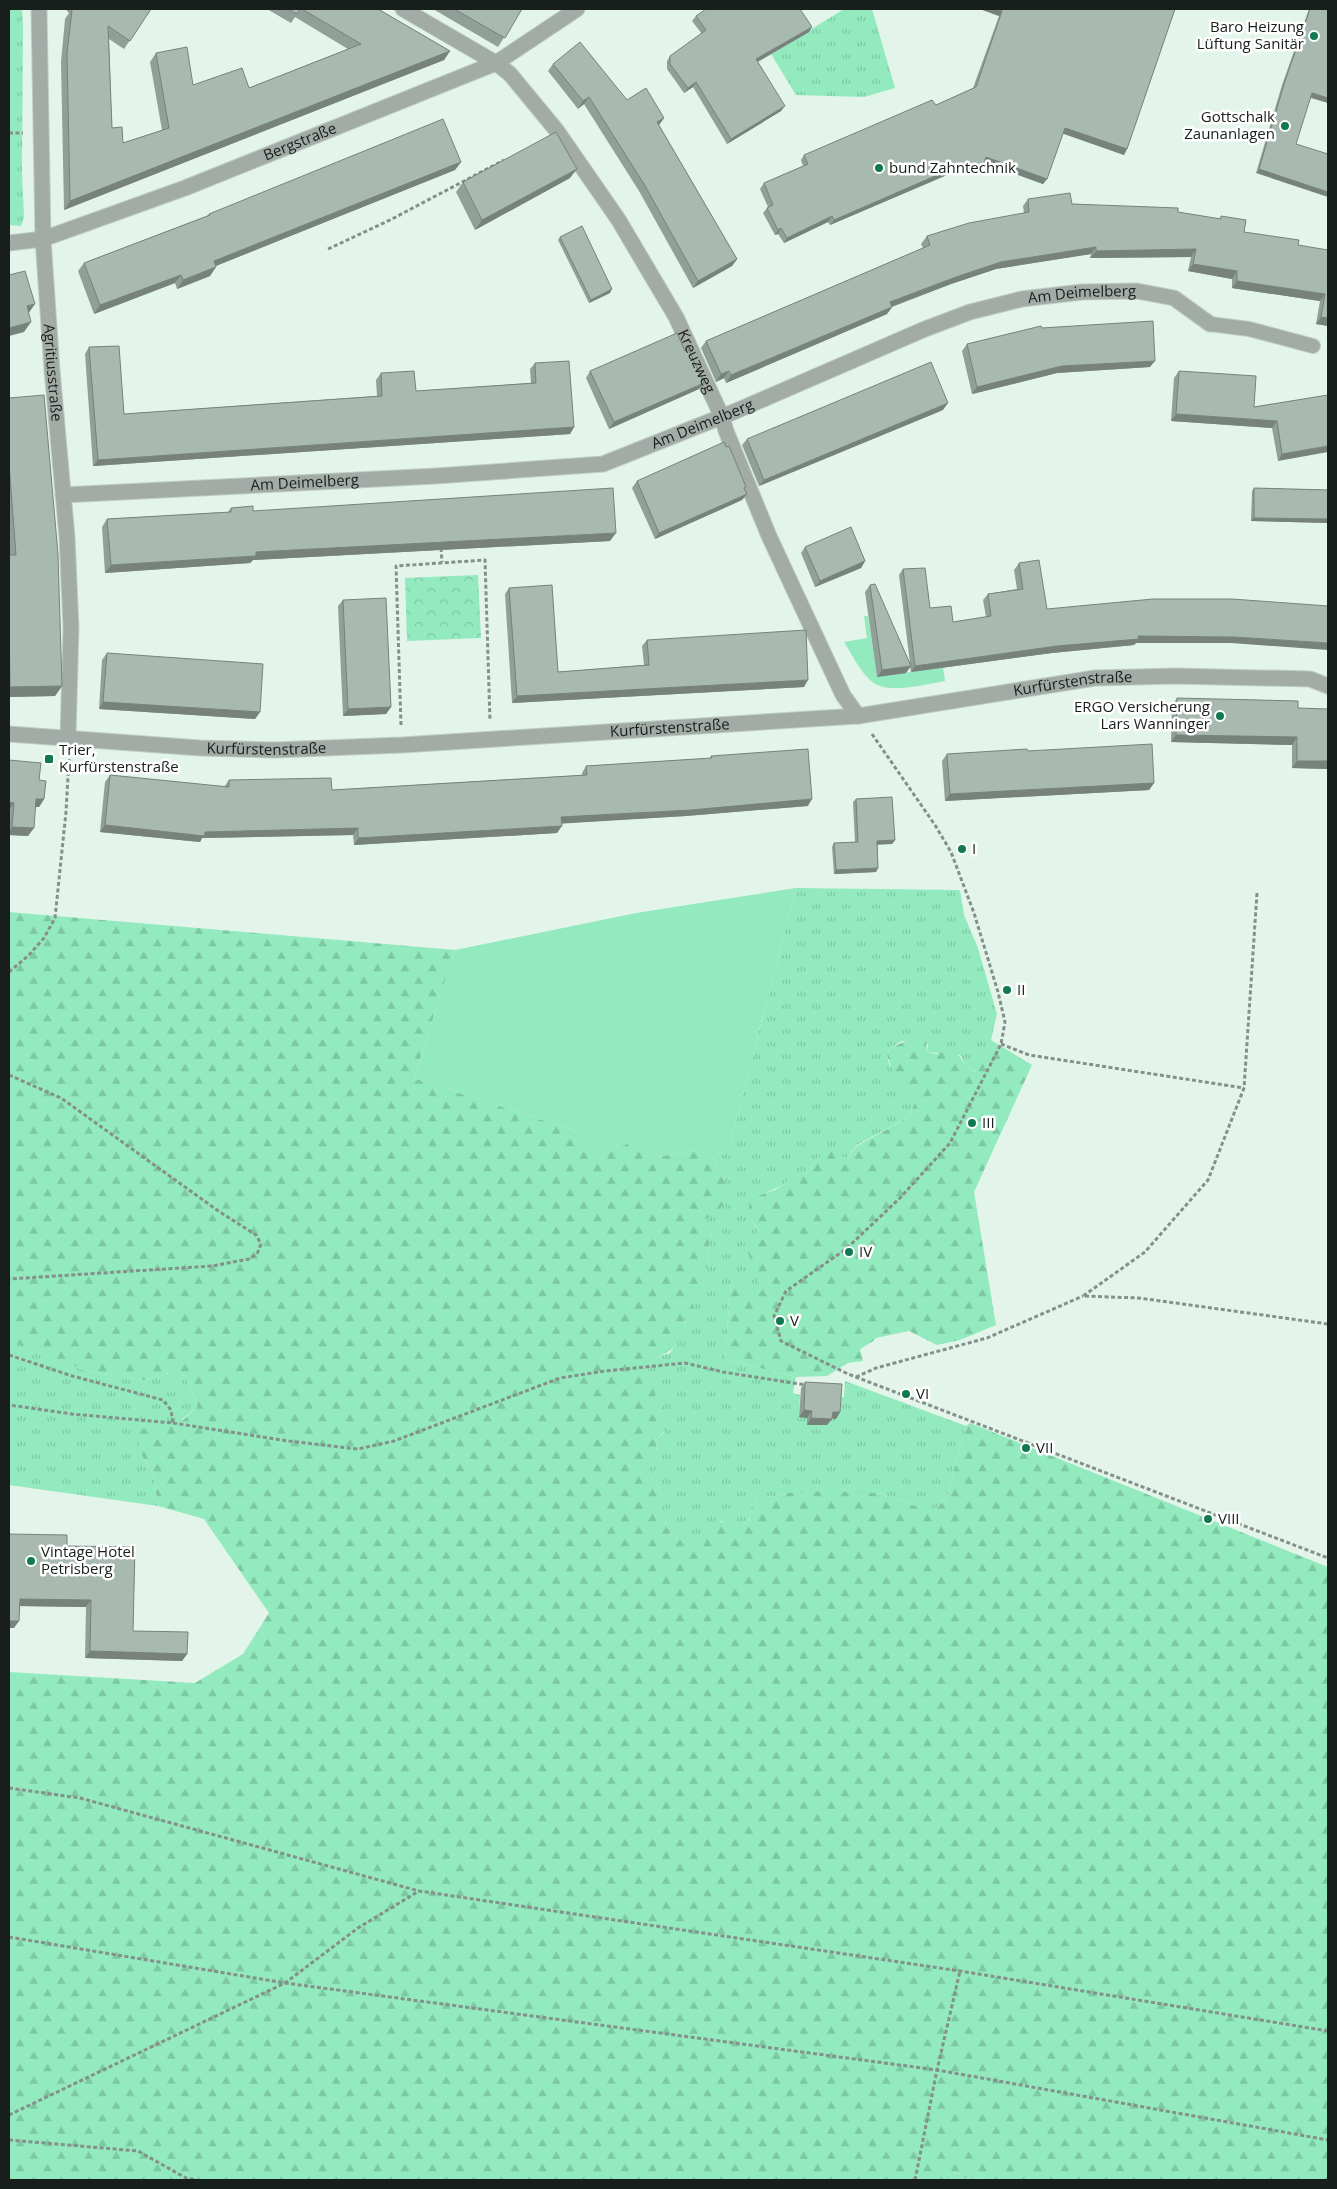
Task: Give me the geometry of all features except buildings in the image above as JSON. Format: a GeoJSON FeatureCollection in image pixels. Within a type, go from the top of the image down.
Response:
{"type":"FeatureCollection","features":[{"type":"Feature","properties":{"kind":"street","name":"Agritiusstraße"},"geometry":{"type":"LineString","coordinates":[[39,9],[43,239],[52,370],[64,495],[70,627],[68,737]]}},
{"type":"Feature","properties":{"kind":"street","name":"Kreuzweg"},"geometry":{"type":"LineString","coordinates":[[403,9],[496,63],[510,74],[557,131],[618,219],[676,317],[722,417],[726,432],[769,536],[843,694],[858,716]]}},
{"type":"Feature","properties":{"kind":"street","name":"Bergstraße"},"geometry":{"type":"LineString","coordinates":[[9,243],[43,239],[185,188],[496,63],[577,9]]}},
{"type":"Feature","properties":{"kind":"street","name":"Am Deimelberg"},"geometry":{"type":"LineString","coordinates":[[64,495],[436,476],[603,464],[722,417],[924,329],[970,312],[1022,299],[1082,292],[1137,291],[1174,298],[1210,324]]}},
{"type":"Feature","properties":{"kind":"street","name":"Kurfürstenstraße"},"geometry":{"type":"LineString","coordinates":[[9,734],[200,748],[275,750],[402,746],[858,716],[1095,678],[1175,676],[1310,679],[1328,686]]}},
{"type":"Feature","properties":{"kind":"lane","name":"Am Deimelberg"},"geometry":{"type":"LineString","coordinates":[[1210,324],[1249,329],[1313,346]]}},
{"type":"Feature","properties":{"kind":"path"},"geometry":{"type":"LineString","coordinates":[[328,249],[390,220],[505,160]]}},
{"type":"Feature","properties":{"kind":"path"},"geometry":{"type":"LineString","coordinates":[[441,540],[442,562]]}},
{"type":"Feature","properties":{"kind":"path"},"geometry":{"type":"LineString","coordinates":[[401,732],[396,566],[485,560],[490,724]]}},
{"type":"Feature","properties":{"kind":"path"},"geometry":{"type":"LineString","coordinates":[[858,716],[935,825],[954,860],[966,889],[998,992],[1005,1022],[1001,1044],[950,1143],[900,1198],[846,1249],[786,1290],[774,1316],[781,1342],[798,1352],[856,1377],[1328,1558]]}},
{"type":"Feature","properties":{"kind":"path"},"geometry":{"type":"LineString","coordinates":[[9,972],[29,955],[44,938],[55,918],[66,812],[69,753]]}},
{"type":"Feature","properties":{"kind":"path"},"geometry":{"type":"LineString","coordinates":[[856,1377],[876,1368],[908,1358],[987,1338],[1083,1296],[1144,1252],[1208,1180],[1244,1088],[1257,894]]}},
{"type":"Feature","properties":{"kind":"path"},"geometry":{"type":"LineString","coordinates":[[1001,1044],[1030,1055],[1244,1088]]}},
{"type":"Feature","properties":{"kind":"path"},"geometry":{"type":"LineString","coordinates":[[9,1075],[61,1098],[209,1204],[256,1235],[261,1244],[257,1254],[249,1259],[212,1266],[9,1279]]}},
{"type":"Feature","properties":{"kind":"path"},"geometry":{"type":"LineString","coordinates":[[1083,1296],[1139,1298],[1328,1324]]}},
{"type":"Feature","properties":{"kind":"path"},"geometry":{"type":"LineString","coordinates":[[9,1355],[72,1376],[163,1400],[172,1410],[173,1423]]}},
{"type":"Feature","properties":{"kind":"path"},"geometry":{"type":"LineString","coordinates":[[9,1405],[72,1414],[173,1423],[288,1441],[358,1449],[394,1441],[560,1378],[606,1371],[685,1363],[724,1372],[811,1385]]}},
{"type":"Feature","properties":{"kind":"path"},"geometry":{"type":"LineString","coordinates":[[9,1788],[80,1798],[419,1891],[960,1971],[1328,2031]]}},
{"type":"Feature","properties":{"kind":"path"},"geometry":{"type":"LineString","coordinates":[[9,2115],[285,1983],[358,1928],[419,1891]]}},
{"type":"Feature","properties":{"kind":"path"},"geometry":{"type":"LineString","coordinates":[[9,1937],[285,1983],[937,2070],[1328,2140]]}},
{"type":"Feature","properties":{"kind":"path"},"geometry":{"type":"LineString","coordinates":[[915,2180],[937,2070],[960,1971]]}},
{"type":"Feature","properties":{"kind":"path"},"geometry":{"type":"LineString","coordinates":[[9,2140],[138,2151],[186,2179],[196,2180]]}},
{"type":"Feature","properties":{"kind":"green space"},"geometry":{"type":"Polygon","coordinates":[[[9,9],[22,9],[22,172],[24,218],[21,226],[9,225],[9,9]]]}},
{"type":"Feature","properties":{"kind":"green space"},"geometry":{"type":"Polygon","coordinates":[[[844,9],[872,9],[895,88],[864,97],[796,95],[771,54],[844,9]]]}},
{"type":"Feature","properties":{"kind":"green space"},"geometry":{"type":"Polygon","coordinates":[[[478,575],[481,638],[407,641],[405,578],[478,575]]]}},
{"type":"Feature","properties":{"kind":"green space"},"geometry":{"type":"Polygon","coordinates":[[[864,616],[868,616],[877,677],[943,667],[945,681],[906,688],[895,688],[877,685],[870,680],[859,667],[844,642],[867,638],[864,616]]]}},
{"type":"Feature","properties":{"kind":"green space"},"geometry":{"type":"Polygon","coordinates":[[[796,888],[960,890],[964,915],[978,948],[997,1014],[991,1040],[976,1072],[967,1067],[960,1055],[927,1052],[928,1044],[902,1041],[890,1048],[887,1056],[889,1064],[916,1099],[909,1117],[857,1145],[848,1157],[818,1157],[806,1176],[760,1195],[750,1218],[759,1232],[762,1291],[731,1281],[725,1359],[796,1377],[793,1393],[800,1395],[799,1416],[807,1418],[807,1424],[837,1397],[844,1397],[845,1381],[966,1426],[947,1498],[936,1508],[922,1508],[879,1493],[786,1493],[773,1497],[758,1496],[751,1508],[749,1523],[735,1525],[721,1521],[702,1538],[689,1545],[670,1533],[663,1515],[663,1498],[658,1486],[648,1473],[656,1453],[657,1439],[664,1433],[647,1370],[654,1358],[670,1353],[686,1330],[684,1319],[693,1298],[697,1272],[707,1266],[711,1231],[701,1220],[725,1181],[713,1158],[729,1148],[796,888]]]}},
{"type":"Feature","properties":{"kind":"green space"},"geometry":{"type":"Polygon","coordinates":[[[796,888],[729,1148],[713,1158],[698,1150],[656,1157],[645,1151],[635,1141],[613,1149],[595,1149],[573,1130],[414,1078],[455,950],[636,913],[796,888]]]}},
{"type":"Feature","properties":{"kind":"green space"},"geometry":{"type":"Polygon","coordinates":[[[9,912],[455,950],[414,1078],[573,1130],[595,1149],[613,1149],[635,1141],[645,1151],[656,1157],[698,1150],[713,1158],[725,1181],[724,1203],[716,1214],[702,1220],[711,1231],[707,1267],[697,1272],[703,1288],[699,1295],[693,1298],[693,1310],[684,1319],[686,1330],[679,1341],[670,1351],[654,1358],[647,1370],[655,1379],[657,1385],[655,1397],[662,1401],[667,1422],[657,1439],[656,1453],[648,1473],[658,1486],[663,1498],[663,1515],[670,1533],[689,1545],[702,1538],[710,1522],[749,1523],[751,1508],[758,1496],[773,1497],[786,1493],[824,1491],[879,1493],[922,1508],[936,1508],[947,1498],[966,1426],[970,1423],[1328,1567],[1328,2180],[987,2180],[948,2171],[946,2180],[9,2180],[9,1672],[195,1683],[243,1654],[269,1613],[204,1519],[158,1506],[153,1474],[141,1454],[138,1430],[183,1420],[197,1407],[186,1377],[176,1370],[153,1379],[142,1380],[103,1374],[84,1370],[10,1341],[9,1372],[9,912]]]}},
{"type":"Feature","properties":{"kind":"green space"},"geometry":{"type":"Polygon","coordinates":[[[915,1037],[926,1037],[927,1052],[937,1054],[951,1049],[975,1072],[991,1040],[1032,1065],[974,1192],[996,1325],[960,1340],[937,1345],[909,1331],[876,1338],[860,1350],[863,1361],[848,1363],[827,1376],[796,1377],[725,1359],[731,1281],[741,1274],[744,1284],[762,1291],[744,1242],[759,1231],[750,1218],[749,1204],[760,1195],[775,1190],[791,1179],[806,1176],[818,1157],[832,1151],[841,1157],[848,1157],[857,1146],[909,1117],[916,1099],[900,1087],[887,1056],[890,1048],[915,1037]]]}},
{"type":"Feature","properties":{"kind":"green space"},"geometry":{"type":"Polygon","coordinates":[[[9,1340],[84,1370],[103,1374],[142,1380],[153,1379],[176,1370],[186,1377],[197,1407],[141,1454],[153,1474],[158,1506],[9,1485],[9,1340]]]}},
{"type":"Feature","properties":{"kind":"green space"},"geometry":{"type":"Polygon","coordinates":[[[948,2171],[987,2180],[946,2180],[948,2171]]]}},
{"type":"Feature","properties":{"kind":"place","name":"Baro Heizung Lüftung Sanitär"},"geometry":{"type":"Point","coordinates":[1314,36]}},
{"type":"Feature","properties":{"kind":"place","name":"Gottschalk Zaunanlagen"},"geometry":{"type":"Point","coordinates":[1285,126]}},
{"type":"Feature","properties":{"kind":"place","name":"bund Zahntechnik"},"geometry":{"type":"Point","coordinates":[879,168]}},
{"type":"Feature","properties":{"kind":"place","name":"ERGO Versicherung Lars Wanninger"},"geometry":{"type":"Point","coordinates":[1220,716]}},
{"type":"Feature","properties":{"kind":"place","name":"Trier, Kurfürstenstraße"},"geometry":{"type":"Point","coordinates":[49,759]}},
{"type":"Feature","properties":{"kind":"place","name":"I"},"geometry":{"type":"Point","coordinates":[962,849]}},
{"type":"Feature","properties":{"kind":"place","name":"II"},"geometry":{"type":"Point","coordinates":[1007,990]}},
{"type":"Feature","properties":{"kind":"place","name":"III"},"geometry":{"type":"Point","coordinates":[972,1123]}},
{"type":"Feature","properties":{"kind":"place","name":"IV"},"geometry":{"type":"Point","coordinates":[849,1252]}},
{"type":"Feature","properties":{"kind":"place","name":"V"},"geometry":{"type":"Point","coordinates":[780,1321]}},
{"type":"Feature","properties":{"kind":"place","name":"VI"},"geometry":{"type":"Point","coordinates":[906,1394]}},
{"type":"Feature","properties":{"kind":"place","name":"VII"},"geometry":{"type":"Point","coordinates":[1026,1448]}},
{"type":"Feature","properties":{"kind":"place","name":"VIII"},"geometry":{"type":"Point","coordinates":[1208,1519]}},
{"type":"Feature","properties":{"kind":"place","name":"Vintage Hotel Petrisberg"},"geometry":{"type":"Point","coordinates":[31,1561]}}]}
